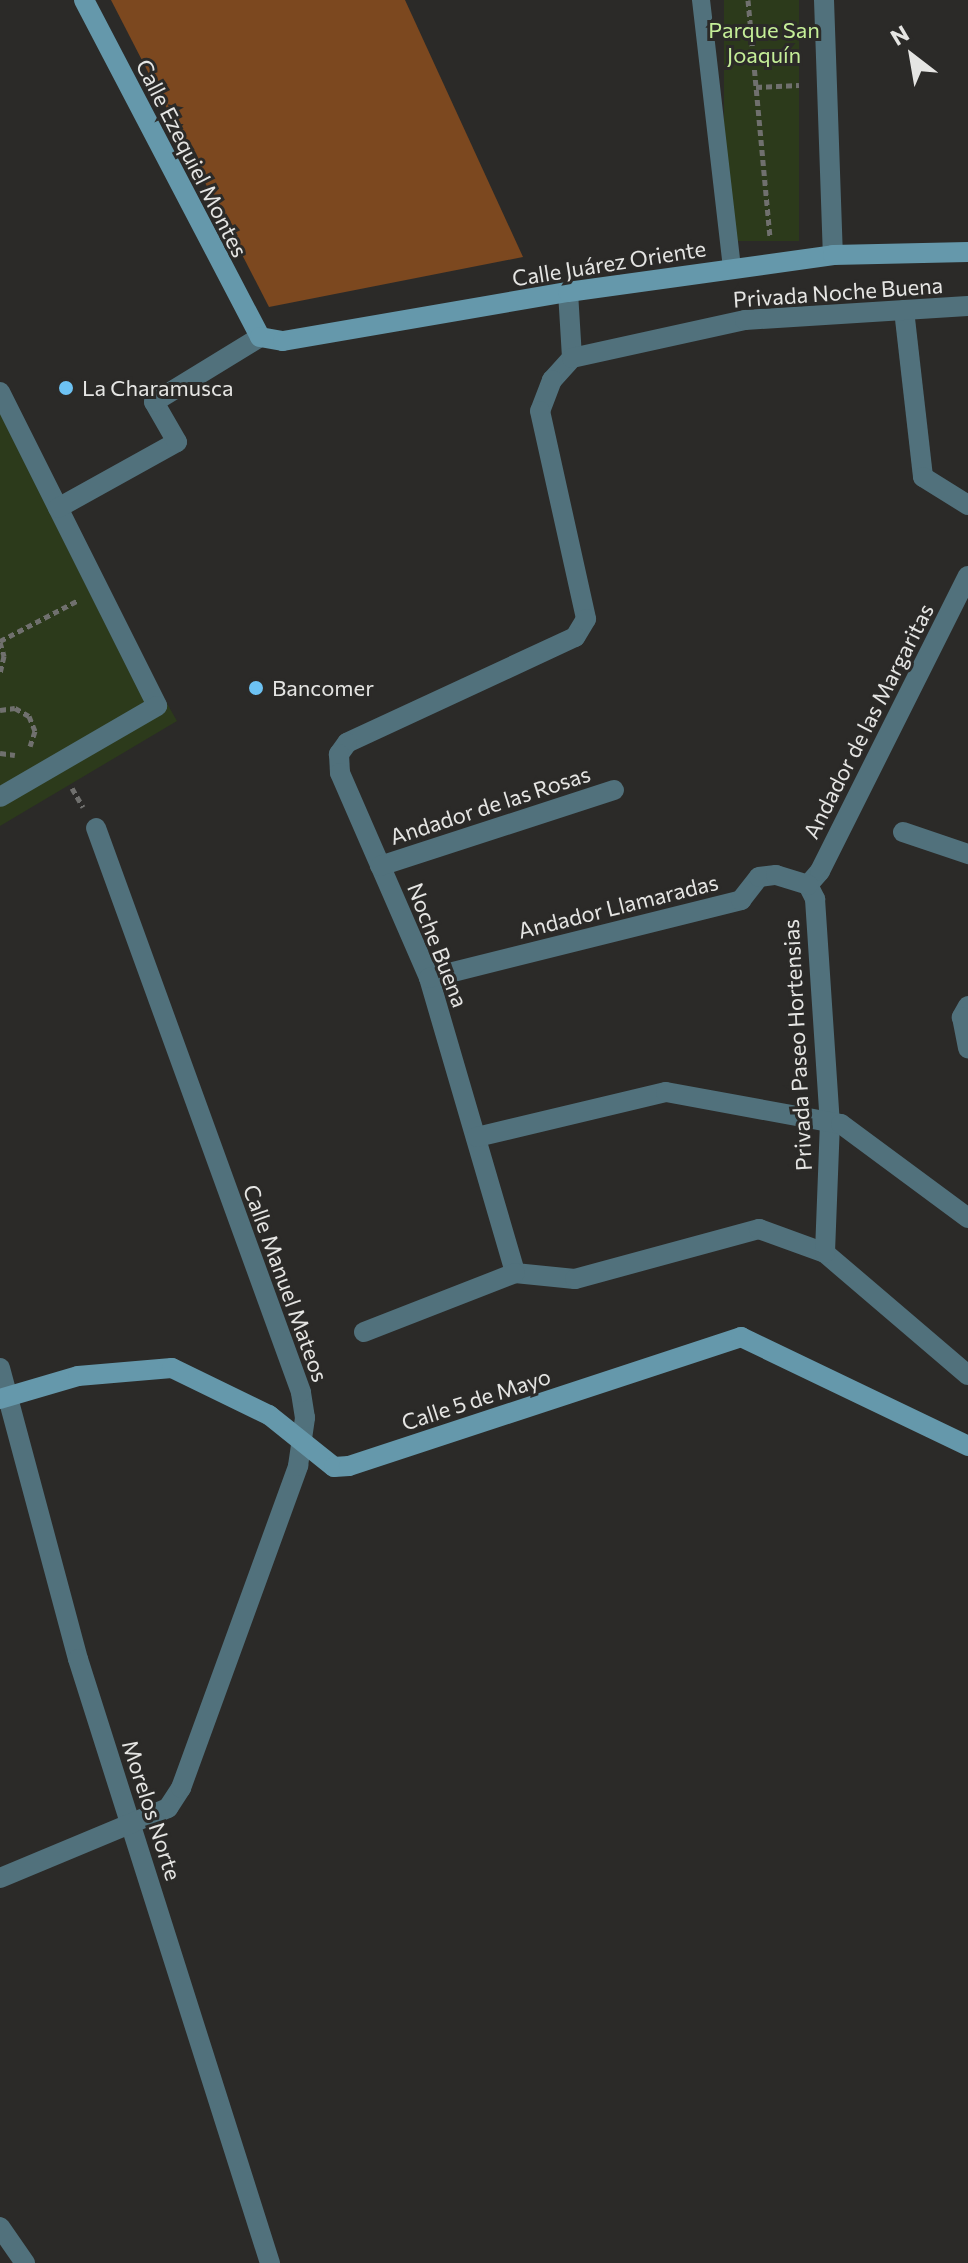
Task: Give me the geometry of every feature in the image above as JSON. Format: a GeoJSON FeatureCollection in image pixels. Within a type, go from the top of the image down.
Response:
{"type":"FeatureCollection","features":[{"type":"Feature","properties":{"kind":"street","name":"Calle Ezequiel Montes"},"geometry":{"type":"LineString","coordinates":[[84,0],[260,337]]}},
{"type":"Feature","properties":{"kind":"street"},"geometry":{"type":"LineString","coordinates":[[824,0],[833,255]]}},
{"type":"Feature","properties":{"kind":"street","name":"Calle Juárez Oriente"},"geometry":{"type":"LineString","coordinates":[[260,337],[283,341],[568,292],[833,255],[968,252]]}},
{"type":"Feature","properties":{"kind":"street"},"geometry":{"type":"LineString","coordinates":[[568,292],[572,358]]}},
{"type":"Feature","properties":{"kind":"street","name":"Privada Noche Buena"},"geometry":{"type":"LineString","coordinates":[[572,358],[745,320],[968,306]]}},
{"type":"Feature","properties":{"kind":"street"},"geometry":{"type":"LineString","coordinates":[[904,310],[923,477],[968,505]]}},
{"type":"Feature","properties":{"kind":"street"},"geometry":{"type":"LineString","coordinates":[[58,508],[177,442],[154,402],[260,337]]}},
{"type":"Feature","properties":{"kind":"street","name":"Noche Buena"},"geometry":{"type":"LineString","coordinates":[[515,1273],[429,978],[340,773],[339,754],[347,743],[575,637],[586,619],[540,411],[552,380],[572,358]]}},
{"type":"Feature","properties":{"kind":"street"},"geometry":{"type":"LineString","coordinates":[[0,392],[157,706],[0,797]]}},
{"type":"Feature","properties":{"kind":"street","name":"Andador de las Margaritas"},"geometry":{"type":"LineString","coordinates":[[808,885],[820,871],[968,576]]}},
{"type":"Feature","properties":{"kind":"street","name":"Andador de las Rosas"},"geometry":{"type":"LineString","coordinates":[[380,866],[614,790]]}},
{"type":"Feature","properties":{"kind":"street","name":"Calle Manuel Mateos"},"geometry":{"type":"LineString","coordinates":[[0,1878],[168,1808],[181,1788],[298,1466],[302,1443],[301,1392],[96,828]]}},
{"type":"Feature","properties":{"kind":"street"},"geometry":{"type":"LineString","coordinates":[[903,832],[968,854]]}},
{"type":"Feature","properties":{"kind":"street","name":"Andador Llamaradas"},"geometry":{"type":"LineString","coordinates":[[429,978],[741,900],[759,877],[776,875],[808,885]]}},
{"type":"Feature","properties":{"kind":"street","name":"Privada Paseo Hortensias"},"geometry":{"type":"LineString","coordinates":[[808,885],[815,899],[830,1122],[825,1253]]}},
{"type":"Feature","properties":{"kind":"street"},"geometry":{"type":"LineString","coordinates":[[968,1006],[962,1017],[968,1048]]}},
{"type":"Feature","properties":{"kind":"street"},"geometry":{"type":"LineString","coordinates":[[477,1137],[666,1092],[841,1124],[968,1218]]}},
{"type":"Feature","properties":{"kind":"street"},"geometry":{"type":"LineString","coordinates":[[364,1332],[515,1273],[575,1279],[759,1229],[825,1253],[968,1375]]}},
{"type":"Feature","properties":{"kind":"street","name":"Calle 5 de Mayo"},"geometry":{"type":"LineString","coordinates":[[4,1398],[78,1376],[172,1368],[269,1415],[334,1467],[349,1466],[741,1337],[968,1446]]}},
{"type":"Feature","properties":{"kind":"street","name":"Morelos Norte"},"geometry":{"type":"LineString","coordinates":[[0,1368],[4,1398],[78,1659],[270,2263]]}},
{"type":"Feature","properties":{"kind":"street"},"geometry":{"type":"LineString","coordinates":[[0,2227],[25,2263]]}},
{"type":"Feature","properties":{"kind":"lane"},"geometry":{"type":"LineString","coordinates":[[701,0],[732,269]]}},
{"type":"Feature","properties":{"kind":"path"},"geometry":{"type":"LineString","coordinates":[[748,0],[772,264]]}},
{"type":"Feature","properties":{"kind":"path"},"geometry":{"type":"LineString","coordinates":[[756,87],[827,83]]}},
{"type":"Feature","properties":{"kind":"path"},"geometry":{"type":"LineString","coordinates":[[0,674],[4,656],[0,642],[99,590]]}},
{"type":"Feature","properties":{"kind":"path"},"geometry":{"type":"LineString","coordinates":[[0,710],[23,710],[35,731]]}},
{"type":"Feature","properties":{"kind":"path"},"geometry":{"type":"LineString","coordinates":[[57,764],[96,828]]}},
{"type":"Feature","properties":{"kind":"green space","name":"Parque San Joaquín"},"geometry":{"type":"Polygon","coordinates":[[[724,0],[799,0],[799,241],[724,241],[724,0]]]}},
{"type":"Feature","properties":{"kind":"green space"},"geometry":{"type":"Polygon","coordinates":[[[0,409],[177,721],[0,826],[0,409]]]}},
{"type":"Feature","properties":{"kind":"building"},"geometry":{"type":"Polygon","coordinates":[[[111,0],[405,0],[523,257],[269,307],[111,0]]]}},
{"type":"Feature","properties":{"kind":"place","name":"La Charamusca"},"geometry":{"type":"Point","coordinates":[66,388]}},
{"type":"Feature","properties":{"kind":"place","name":"Bancomer"},"geometry":{"type":"Point","coordinates":[256,688]}}]}
